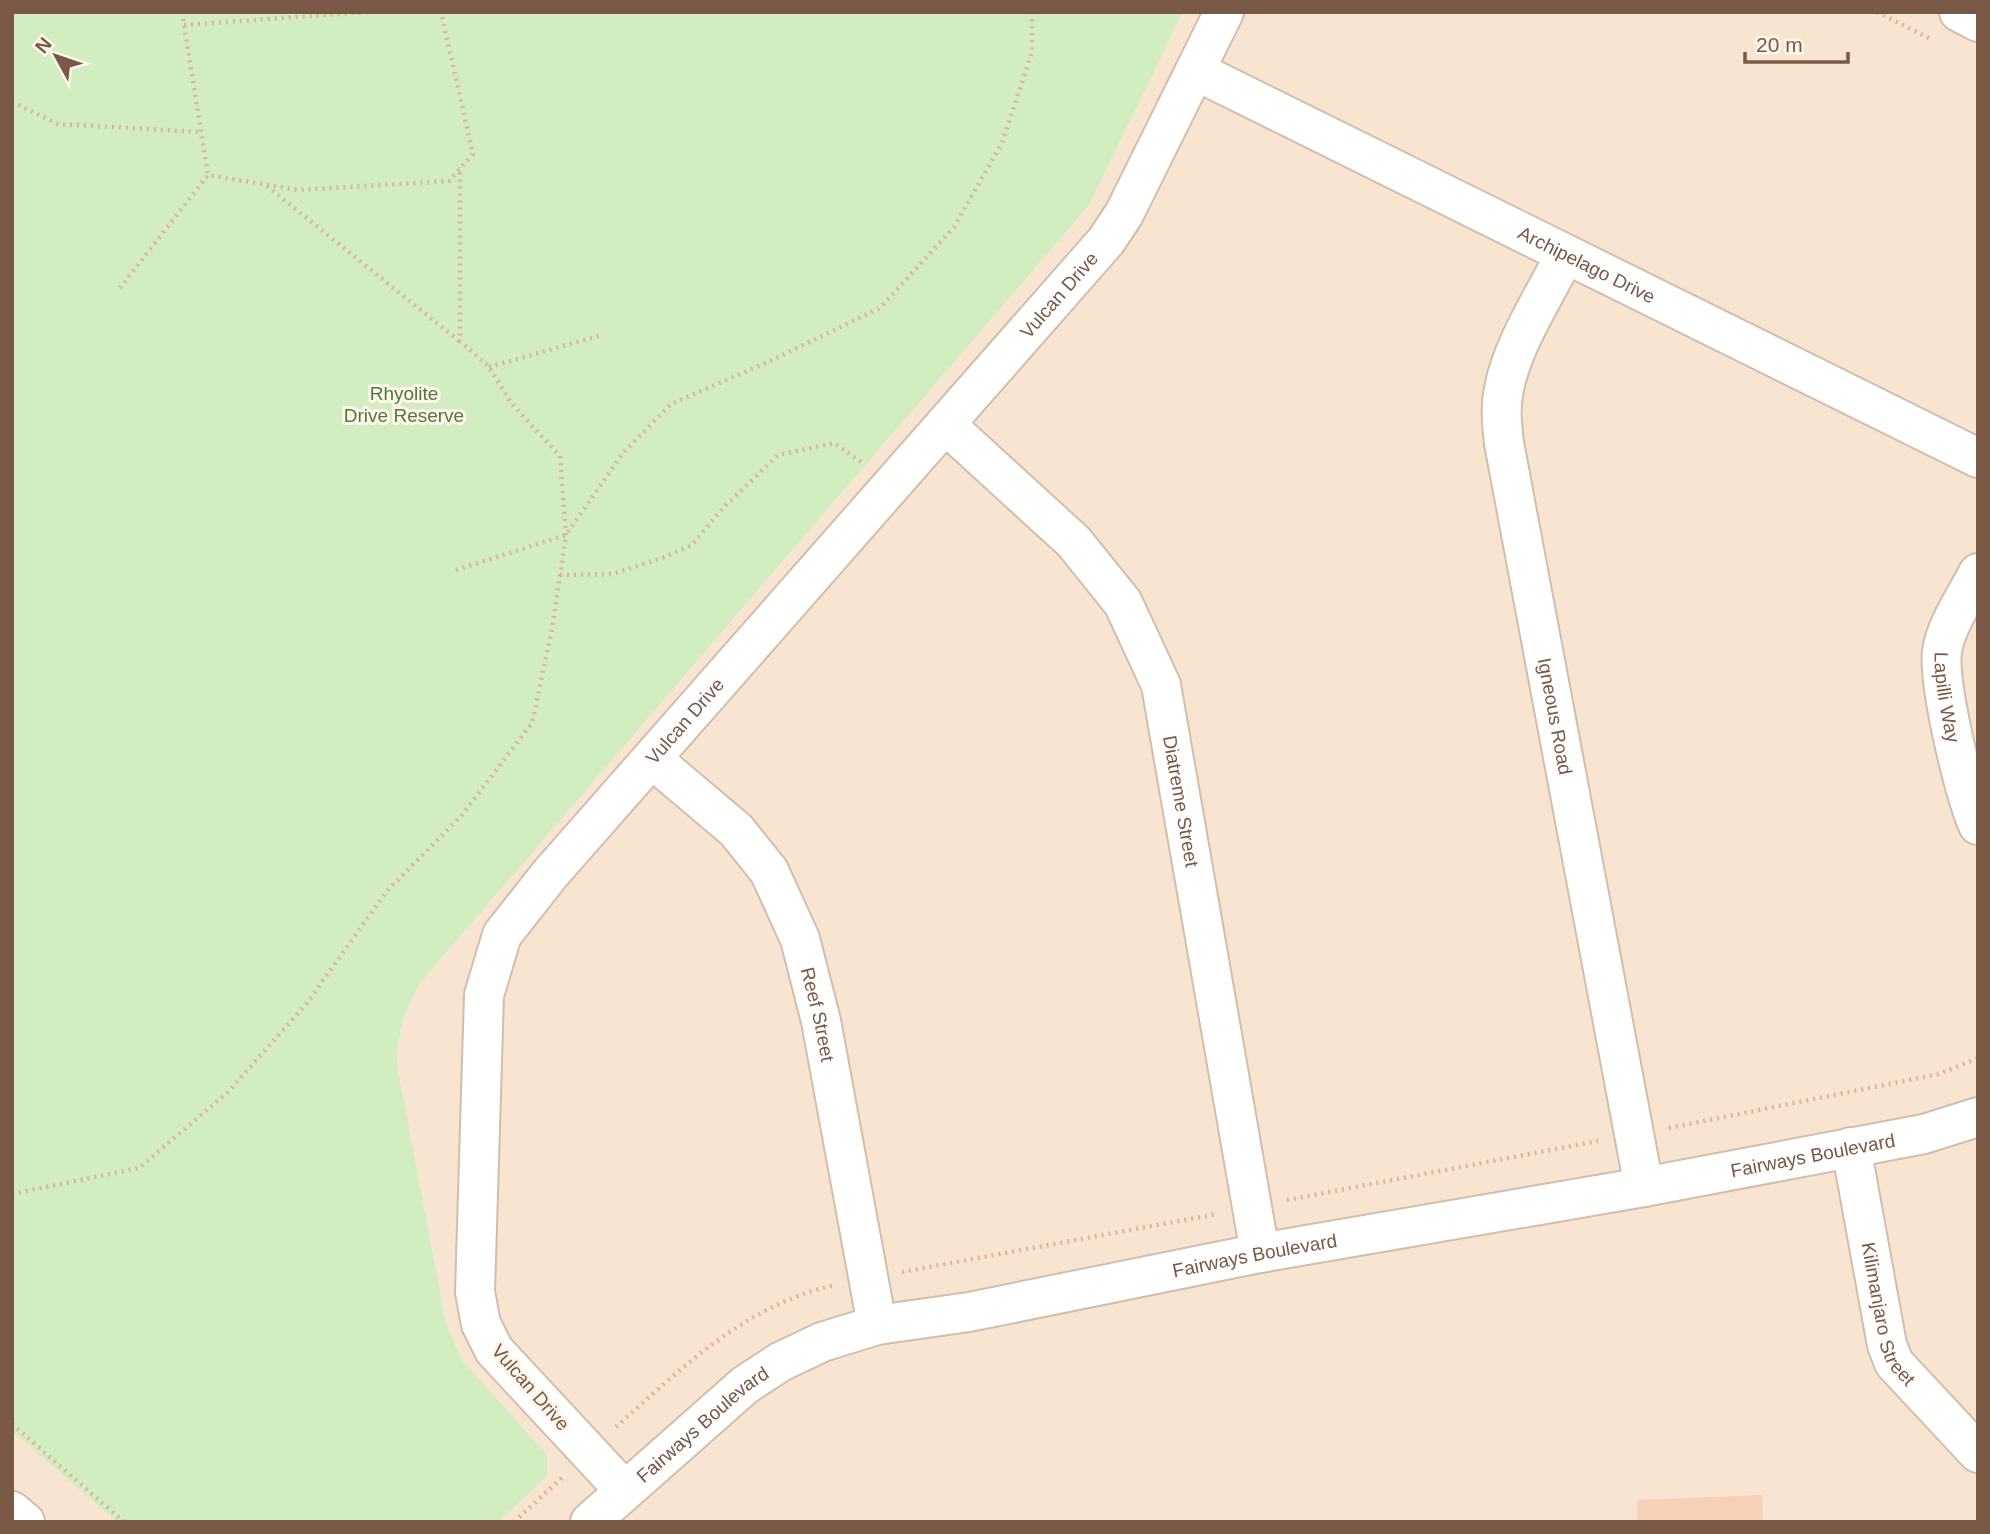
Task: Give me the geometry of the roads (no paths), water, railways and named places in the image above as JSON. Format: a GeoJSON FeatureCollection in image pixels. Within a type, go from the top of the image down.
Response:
{"type":"FeatureCollection","features":[{"type":"Feature","properties":{"kind":"street","name":"Vulcan Drive"},"geometry":{"type":"LineString","coordinates":[[624,1490],[494,1350],[481,1324],[474,1292],[484,995],[502,935],[550,874],[1106,241],[1125,214],[1224,12]]}},
{"type":"Feature","properties":{"kind":"street"},"geometry":{"type":"LineString","coordinates":[[1951,29],[1978,22]]}},
{"type":"Feature","properties":{"kind":"street","name":"Archipelago Drive"},"geometry":{"type":"LineString","coordinates":[[1196,71],[1978,458]]}},
{"type":"Feature","properties":{"kind":"street","name":"Igneous Road"},"geometry":{"type":"LineString","coordinates":[[1565,255],[1514,358],[1504,387],[1501,412],[1504,443],[1643,1187]]}},
{"type":"Feature","properties":{"kind":"street","name":"Diatreme Street"},"geometry":{"type":"LineString","coordinates":[[947,425],[1074,542],[1123,603],[1161,685],[1260,1253]]}},
{"type":"Feature","properties":{"kind":"street","name":"Lapilli Way"},"geometry":{"type":"LineString","coordinates":[[1978,573],[1942,651],[1943,673],[1962,780],[1978,824]]}},
{"type":"Feature","properties":{"kind":"street","name":"Reef Street"},"geometry":{"type":"LineString","coordinates":[[652,759],[736,830],[768,871],[800,939],[821,1021],[877,1325]]}},
{"type":"Feature","properties":{"kind":"street","name":"Fairways Boulevard"},"geometry":{"type":"LineString","coordinates":[[590,1522],[735,1393],[779,1362],[822,1342],[877,1325],[969,1312],[1260,1253],[1643,1187],[1924,1134],[1978,1117]]}},
{"type":"Feature","properties":{"kind":"street","name":"Kilimanjaro Street"},"geometry":{"type":"LineString","coordinates":[[1852,1147],[1887,1345],[1894,1363],[1978,1454]]}},
{"type":"Feature","properties":{"kind":"street"},"geometry":{"type":"LineString","coordinates":[[12,1511],[25,1522]]}},
{"type":"Feature","properties":{"kind":"park label","name":"Rhyolite Drive Reserve"},"geometry":{"type":"Point","coordinates":[404,404]}}]}
